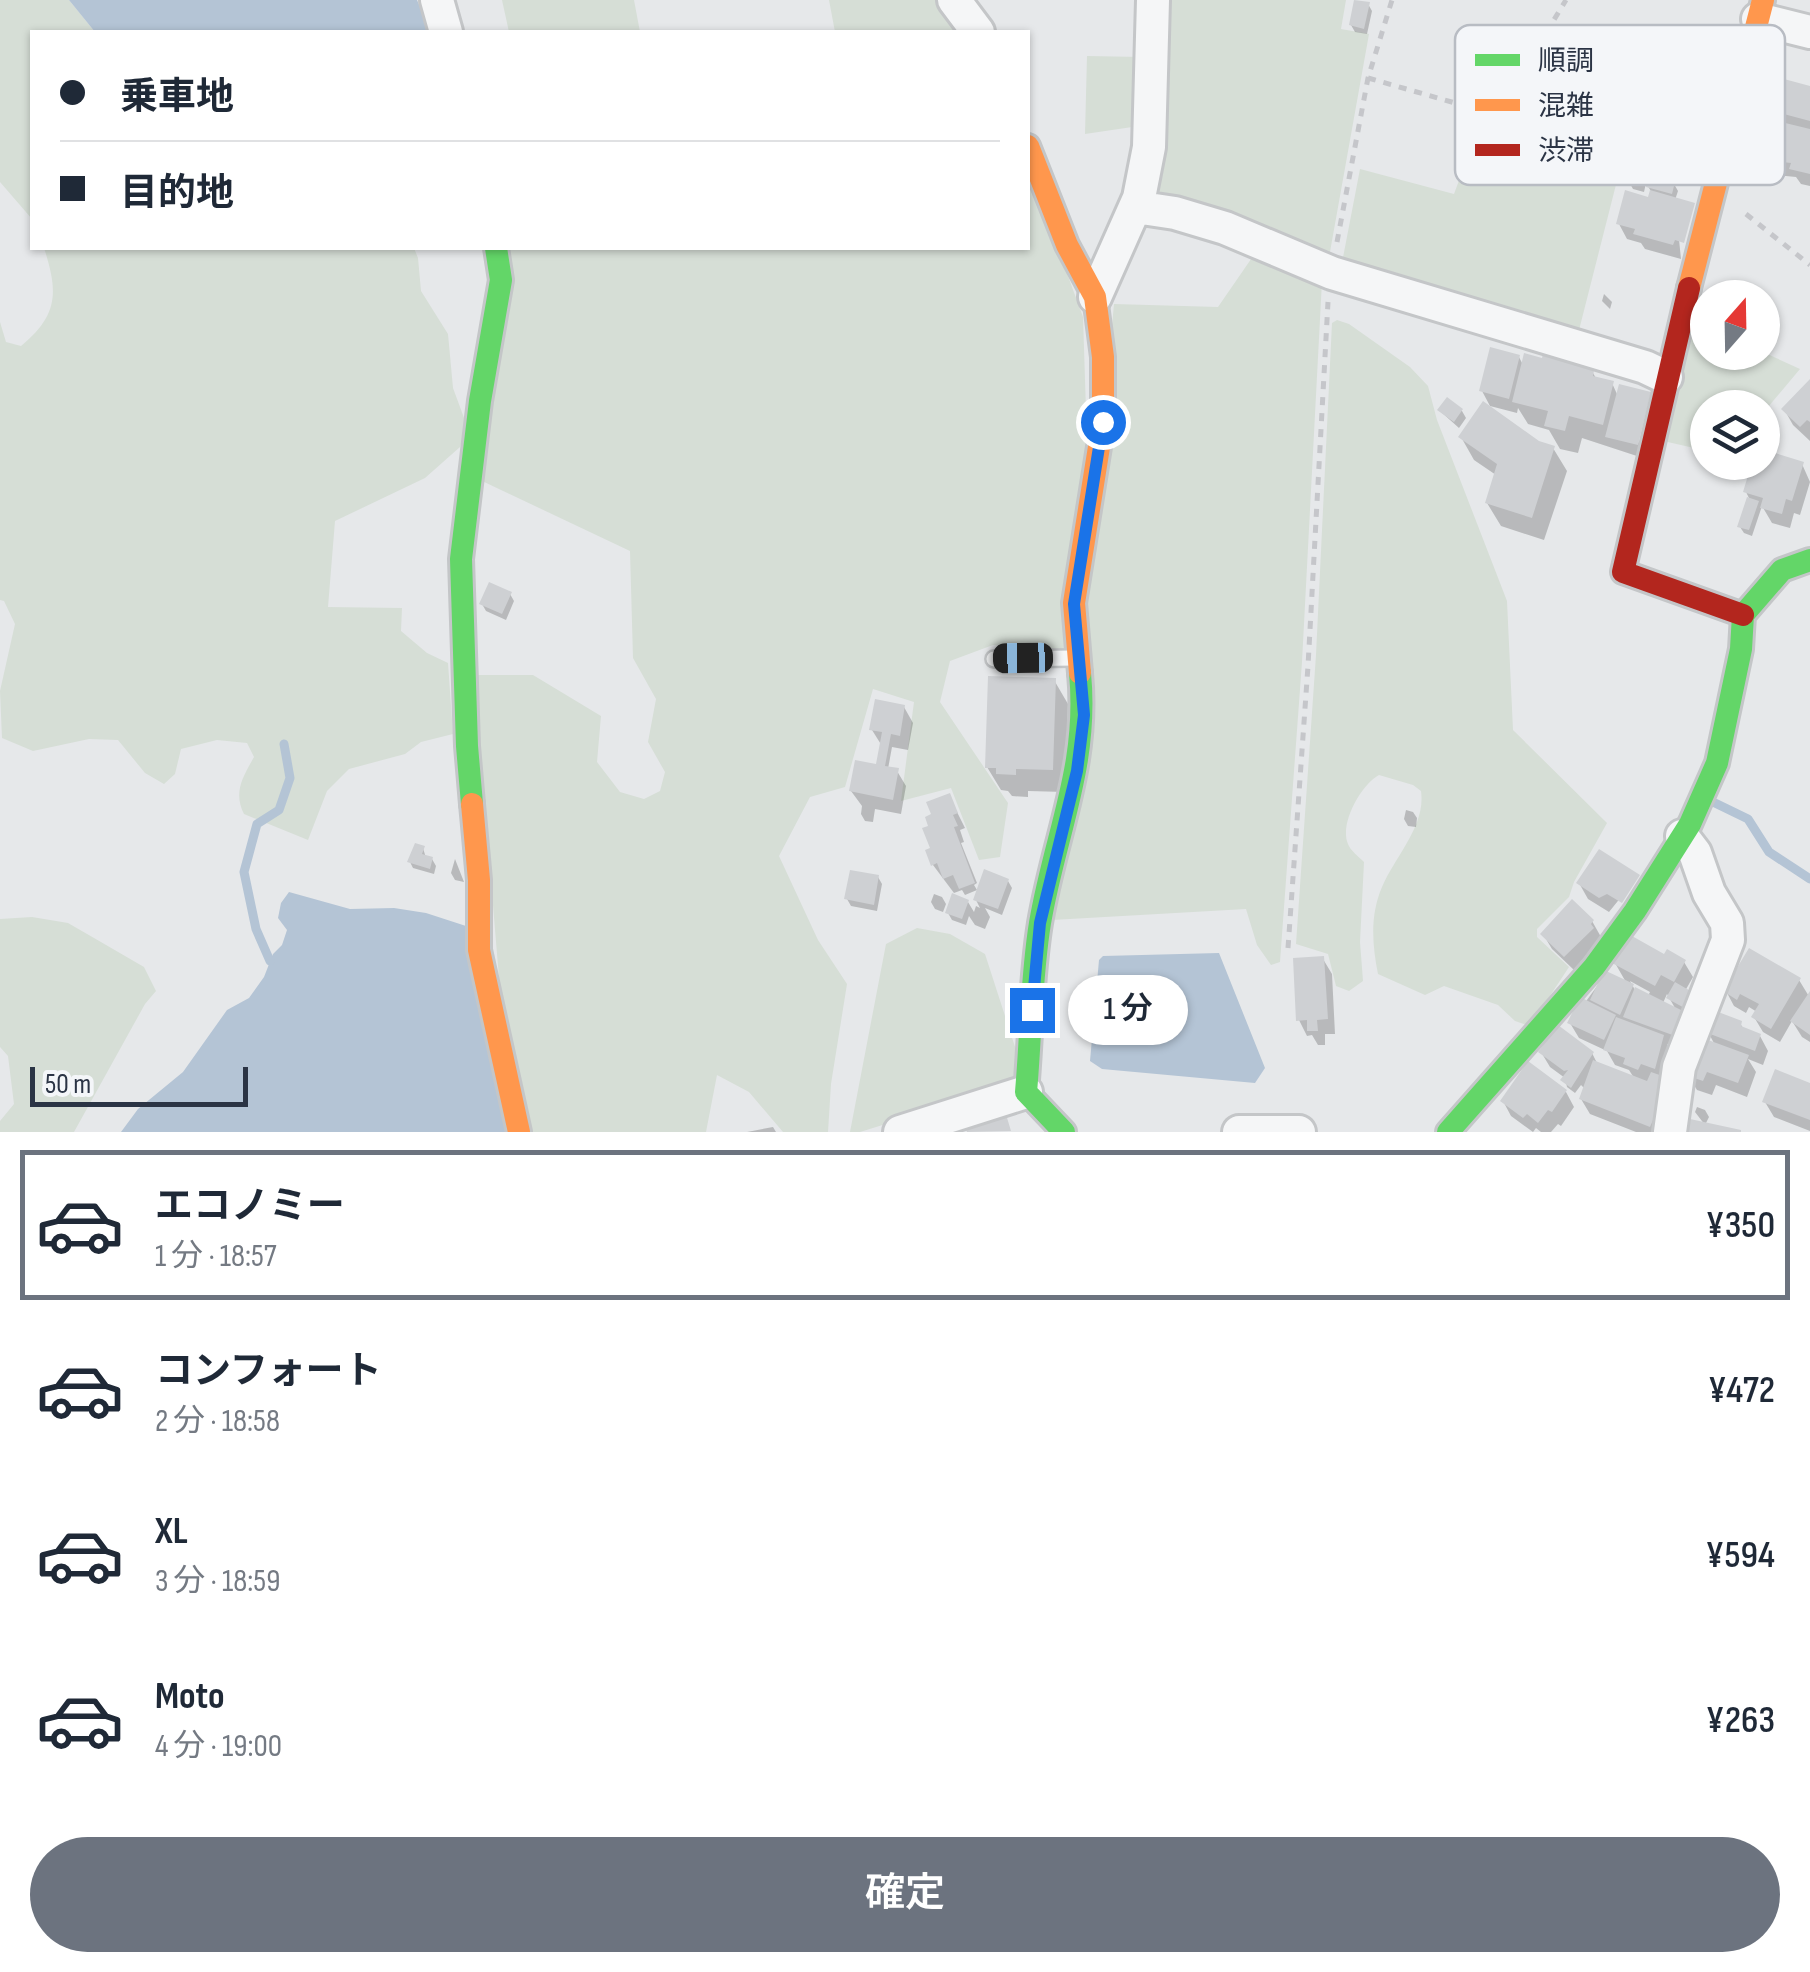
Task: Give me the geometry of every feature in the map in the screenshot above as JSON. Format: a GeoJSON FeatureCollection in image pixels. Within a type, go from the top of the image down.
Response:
{"type":"FeatureCollection","features":[{"type":"Feature","properties":{"kind":"street"},"geometry":{"type":"LineString","coordinates":[[437,0],[445,30]]}},
{"type":"Feature","properties":{"kind":"street"},"geometry":{"type":"LineString","coordinates":[[954,0],[976,30]]}},
{"type":"Feature","properties":{"kind":"street"},"geometry":{"type":"LineString","coordinates":[[1095,297],[1135,207],[1149,147],[1153,0]]}},
{"type":"Feature","properties":{"kind":"street"},"geometry":{"type":"LineString","coordinates":[[1760,10],[1810,32]]}},
{"type":"Feature","properties":{"kind":"street"},"geometry":{"type":"LineString","coordinates":[[1030,151],[1067,245],[1095,297],[1103,357],[1103,422],[1074,604],[1084,715],[1077,771],[1040,923],[1026,1092],[1064,1132]]}},
{"type":"Feature","properties":{"kind":"street"},"geometry":{"type":"LineString","coordinates":[[1715,187],[1666,377],[1623,572],[1743,615]]}},
{"type":"Feature","properties":{"kind":"street"},"geometry":{"type":"LineString","coordinates":[[1135,207],[1174,213],[1225,228],[1332,273],[1646,367],[1666,377]]}},
{"type":"Feature","properties":{"kind":"street"},"geometry":{"type":"LineString","coordinates":[[496,250],[502,280],[480,401],[460,558],[461,609],[467,746],[480,880],[479,950],[519,1132]]}},
{"type":"Feature","properties":{"kind":"street"},"geometry":{"type":"LineString","coordinates":[[1448,1132],[1594,967],[1635,911],[1682,836],[1717,763],[1741,649],[1743,615],[1782,570],[1810,560]]}},
{"type":"Feature","properties":{"kind":"street"},"geometry":{"type":"LineString","coordinates":[[1670,1132],[1678,1067],[1728,940],[1727,923],[1695,853],[1682,836]]}},
{"type":"Feature","properties":{"kind":"street"},"geometry":{"type":"LineString","coordinates":[[900,1132],[955,1123],[1026,1092]]}},
{"type":"Feature","properties":{"kind":"street"},"geometry":{"type":"LineString","coordinates":[[1239,1132],[1297,1132]]}},
{"type":"Feature","properties":{"kind":"lane"},"geometry":{"type":"LineString","coordinates":[[994,659],[1080,658]]}},
{"type":"Feature","properties":{"kind":"path"},"geometry":{"type":"LineString","coordinates":[[1288,948],[1332,273],[1368,78],[1392,0]]}},
{"type":"Feature","properties":{"kind":"path"},"geometry":{"type":"LineString","coordinates":[[1551,25],[1566,0]]}},
{"type":"Feature","properties":{"kind":"path"},"geometry":{"type":"LineString","coordinates":[[1368,78],[1455,103]]}},
{"type":"Feature","properties":{"kind":"path"},"geometry":{"type":"LineString","coordinates":[[1709,185],[1810,265]]}},
{"type":"Feature","properties":{"kind":"shaded area"},"geometry":{"type":"Polygon","coordinates":[[[0,0],[69,0],[93,30],[30,30],[30,217],[0,182],[0,0]]]}},
{"type":"Feature","properties":{"kind":"shaded area"},"geometry":{"type":"Polygon","coordinates":[[[502,0],[634,0],[640,30],[509,30],[502,0]]]}},
{"type":"Feature","properties":{"kind":"shaded area"},"geometry":{"type":"Polygon","coordinates":[[[829,0],[944,0],[968,30],[835,30],[829,0]]]}},
{"type":"Feature","properties":{"kind":"shaded area"},"geometry":{"type":"Polygon","coordinates":[[[1170,0],[1346,0],[1341,29],[1369,34],[1328,263],[1151,203],[1164,120],[1170,0]]]}},
{"type":"Feature","properties":{"kind":"shaded area"},"geometry":{"type":"Polygon","coordinates":[[[1087,56],[1142,57],[1139,126],[1085,134],[1087,56]]]}},
{"type":"Feature","properties":{"kind":"shaded area"},"geometry":{"type":"Polygon","coordinates":[[[1360,169],[1454,194],[1457,185],[1616,185],[1577,338],[1341,268],[1360,169]]]}},
{"type":"Feature","properties":{"kind":"shaded area"},"geometry":{"type":"Polygon","coordinates":[[[1030,172],[1083,317],[1087,442],[1066,650],[993,645],[950,661],[940,702],[1008,803],[1000,857],[979,860],[951,788],[901,801],[914,702],[873,689],[845,787],[810,797],[779,856],[818,940],[847,984],[831,1084],[828,1132],[783,1132],[749,1092],[717,1075],[706,1132],[526,1132],[500,990],[474,675],[533,675],[601,716],[597,762],[620,792],[644,799],[660,791],[665,772],[648,742],[656,699],[633,658],[630,551],[480,480],[504,250],[1030,250],[1030,172]]]}},
{"type":"Feature","properties":{"kind":"shaded area"},"geometry":{"type":"Polygon","coordinates":[[[1258,249],[1322,281],[1302,662],[1280,962],[1271,965],[1257,945],[1246,909],[1052,920],[1114,304],[1218,307],[1258,249]]]}},
{"type":"Feature","properties":{"kind":"shaded area"},"geometry":{"type":"Polygon","coordinates":[[[45,250],[415,250],[421,291],[448,334],[453,388],[467,426],[460,447],[425,478],[335,521],[328,607],[402,608],[401,631],[427,653],[448,663],[453,734],[421,742],[405,754],[349,769],[327,791],[308,840],[244,814],[239,792],[254,757],[247,743],[217,740],[181,749],[175,774],[164,784],[145,773],[118,740],[89,739],[33,751],[2,738],[0,691],[15,624],[0,600],[0,322],[6,342],[21,346],[49,313],[52,277],[45,250]]]}},
{"type":"Feature","properties":{"kind":"shaded area"},"geometry":{"type":"Polygon","coordinates":[[[1689,318],[1690,370],[1780,370],[1780,360],[1800,369],[1780,393],[1690,390],[1690,447],[1659,440],[1689,318]]]}},
{"type":"Feature","properties":{"kind":"shaded area"},"geometry":{"type":"Polygon","coordinates":[[[1337,320],[1349,324],[1410,367],[1428,386],[1437,420],[1507,601],[1513,730],[1607,823],[1569,897],[1537,929],[1537,937],[1569,967],[1530,1026],[1515,1021],[1498,1005],[1444,986],[1425,995],[1378,974],[1373,941],[1375,908],[1419,816],[1421,791],[1413,785],[1379,775],[1359,795],[1349,815],[1349,846],[1364,862],[1360,942],[1363,981],[1349,991],[1336,986],[1328,954],[1296,944],[1316,655],[1332,323],[1337,320]]]}},
{"type":"Feature","properties":{"kind":"shaded area"},"geometry":{"type":"Polygon","coordinates":[[[32,917],[68,923],[144,967],[156,991],[74,1132],[0,1132],[0,1121],[14,1104],[8,1056],[0,1047],[0,919],[32,917]]]}},
{"type":"Feature","properties":{"kind":"shaded area"},"geometry":{"type":"Polygon","coordinates":[[[917,928],[950,934],[985,954],[1017,1053],[1012,1085],[850,1132],[886,944],[917,928]]]}},
{"type":"Feature","properties":{"kind":"water"},"geometry":{"type":"Polygon","coordinates":[[[69,0],[417,0],[430,30],[93,30],[69,0]]]}},
{"type":"Feature","properties":{"kind":"water"},"geometry":{"type":"Polygon","coordinates":[[[289,892],[350,909],[394,908],[426,913],[466,926],[511,1132],[121,1132],[138,1109],[183,1072],[227,1010],[249,998],[264,977],[287,930],[278,918],[281,903],[289,892]]]}},
{"type":"Feature","properties":{"kind":"water"},"geometry":{"type":"Polygon","coordinates":[[[1219,953],[1265,1068],[1255,1083],[1102,1069],[1090,1061],[1099,960],[1103,956],[1219,953]]]}},
{"type":"Feature","properties":{"kind":"building"},"geometry":{"type":"Polygon","coordinates":[[[1354,0],[1370,2],[1364,29],[1349,25],[1354,0]]]}},
{"type":"Feature","properties":{"kind":"building"},"geometry":{"type":"Polygon","coordinates":[[[1785,79],[1810,86],[1810,121],[1785,114],[1785,79]]]}},
{"type":"Feature","properties":{"kind":"building"},"geometry":{"type":"Polygon","coordinates":[[[1785,123],[1810,129],[1810,174],[1789,169],[1791,163],[1785,162],[1785,123]]]}},
{"type":"Feature","properties":{"kind":"building"},"geometry":{"type":"Polygon","coordinates":[[[1646,185],[1674,185],[1672,194],[1646,185]]]}},
{"type":"Feature","properties":{"kind":"building"},"geometry":{"type":"Polygon","coordinates":[[[1625,190],[1648,197],[1650,190],[1695,203],[1684,243],[1675,240],[1673,245],[1633,234],[1635,229],[1616,224],[1625,190]]]}},
{"type":"Feature","properties":{"kind":"building"},"geometry":{"type":"Polygon","coordinates":[[[1490,347],[1520,355],[1509,399],[1479,391],[1490,347]]]}},
{"type":"Feature","properties":{"kind":"building"},"geometry":{"type":"Polygon","coordinates":[[[1544,349],[1576,357],[1574,365],[1594,370],[1593,376],[1614,381],[1603,425],[1569,416],[1565,431],[1544,426],[1548,411],[1512,402],[1524,353],[1542,358],[1544,349]]]}},
{"type":"Feature","properties":{"kind":"building"},"geometry":{"type":"Polygon","coordinates":[[[1810,379],[1810,422],[1807,420],[1800,427],[1781,409],[1810,379]]]}},
{"type":"Feature","properties":{"kind":"building"},"geometry":{"type":"Polygon","coordinates":[[[1619,384],[1651,392],[1638,445],[1605,437],[1619,384]]]}},
{"type":"Feature","properties":{"kind":"building"},"geometry":{"type":"Polygon","coordinates":[[[1447,397],[1463,409],[1454,422],[1437,410],[1447,397]]]}},
{"type":"Feature","properties":{"kind":"building"},"geometry":{"type":"Polygon","coordinates":[[[1483,401],[1539,441],[1555,446],[1532,518],[1485,503],[1497,464],[1458,437],[1483,401]]]}},
{"type":"Feature","properties":{"kind":"building"},"geometry":{"type":"Polygon","coordinates":[[[1780,455],[1804,462],[1792,501],[1786,499],[1782,514],[1760,508],[1763,498],[1743,492],[1747,480],[1780,480],[1780,455]]]}},
{"type":"Feature","properties":{"kind":"building"},"geometry":{"type":"Polygon","coordinates":[[[1747,497],[1759,501],[1749,530],[1737,527],[1747,497]]]}},
{"type":"Feature","properties":{"kind":"building"},"geometry":{"type":"Polygon","coordinates":[[[489,582],[512,592],[502,614],[479,604],[489,582]]]}},
{"type":"Feature","properties":{"kind":"building"},"geometry":{"type":"Polygon","coordinates":[[[988,676],[1056,678],[1053,770],[1016,769],[1016,775],[996,774],[996,768],[985,768],[988,676]]]}},
{"type":"Feature","properties":{"kind":"building"},"geometry":{"type":"Polygon","coordinates":[[[875,699],[905,705],[900,736],[891,734],[885,766],[899,768],[893,800],[849,791],[855,760],[876,764],[882,732],[869,730],[875,699]]]}},
{"type":"Feature","properties":{"kind":"building"},"geometry":{"type":"Polygon","coordinates":[[[950,793],[958,813],[953,815],[958,826],[954,827],[975,883],[959,889],[953,875],[943,879],[937,863],[931,866],[925,850],[930,848],[922,828],[928,826],[925,817],[931,814],[926,802],[950,793]]]}},
{"type":"Feature","properties":{"kind":"building"},"geometry":{"type":"Polygon","coordinates":[[[415,843],[425,846],[422,854],[433,857],[430,869],[407,862],[415,843]]]}},
{"type":"Feature","properties":{"kind":"building"},"geometry":{"type":"Polygon","coordinates":[[[1599,849],[1640,875],[1622,903],[1607,894],[1599,898],[1576,883],[1599,849]]]}},
{"type":"Feature","properties":{"kind":"building"},"geometry":{"type":"Polygon","coordinates":[[[984,869],[1009,879],[998,909],[973,900],[984,869]]]}},
{"type":"Feature","properties":{"kind":"building"},"geometry":{"type":"Polygon","coordinates":[[[850,870],[879,875],[874,905],[844,899],[850,870]]]}},
{"type":"Feature","properties":{"kind":"building"},"geometry":{"type":"Polygon","coordinates":[[[952,893],[969,900],[962,919],[945,913],[952,893]]]}},
{"type":"Feature","properties":{"kind":"building"},"geometry":{"type":"Polygon","coordinates":[[[1572,899],[1594,920],[1594,928],[1564,957],[1540,934],[1572,899]]]}},
{"type":"Feature","properties":{"kind":"building"},"geometry":{"type":"Polygon","coordinates":[[[1632,936],[1664,954],[1667,949],[1686,960],[1674,982],[1661,975],[1655,986],[1612,963],[1632,936]]]}},
{"type":"Feature","properties":{"kind":"building"},"geometry":{"type":"Polygon","coordinates":[[[1749,948],[1801,978],[1771,1029],[1751,1017],[1759,1004],[1740,994],[1737,1000],[1723,991],[1749,948]]]}},
{"type":"Feature","properties":{"kind":"building"},"geometry":{"type":"Polygon","coordinates":[[[1324,956],[1328,1019],[1317,1020],[1318,1031],[1307,1031],[1307,1020],[1296,1021],[1293,958],[1324,956]]]}},
{"type":"Feature","properties":{"kind":"building"},"geometry":{"type":"Polygon","coordinates":[[[1604,970],[1634,984],[1620,1015],[1590,1000],[1604,970]]]}},
{"type":"Feature","properties":{"kind":"building"},"geometry":{"type":"Polygon","coordinates":[[[1675,982],[1699,996],[1690,1011],[1666,998],[1675,982]]]}},
{"type":"Feature","properties":{"kind":"building"},"geometry":{"type":"Polygon","coordinates":[[[1635,987],[1687,1013],[1678,1037],[1623,1017],[1635,987]]]}},
{"type":"Feature","properties":{"kind":"building"},"geometry":{"type":"Polygon","coordinates":[[[1810,991],[1810,1035],[1790,1021],[1810,991]]]}},
{"type":"Feature","properties":{"kind":"building"},"geometry":{"type":"Polygon","coordinates":[[[1580,997],[1616,1015],[1604,1040],[1567,1023],[1580,997]]]}},
{"type":"Feature","properties":{"kind":"building"},"geometry":{"type":"Polygon","coordinates":[[[1713,1010],[1742,1021],[1741,1026],[1761,1034],[1755,1051],[1705,1032],[1713,1010]]]}},
{"type":"Feature","properties":{"kind":"building"},"geometry":{"type":"Polygon","coordinates":[[[1616,1017],[1664,1035],[1655,1069],[1641,1064],[1638,1070],[1623,1064],[1625,1058],[1603,1050],[1616,1017]]]}},
{"type":"Feature","properties":{"kind":"building"},"geometry":{"type":"Polygon","coordinates":[[[1558,1025],[1594,1052],[1571,1088],[1560,1080],[1568,1070],[1538,1052],[1558,1025]]]}},
{"type":"Feature","properties":{"kind":"building"},"geometry":{"type":"Polygon","coordinates":[[[1700,1037],[1749,1055],[1738,1083],[1707,1072],[1703,1081],[1685,1075],[1700,1037]]]}},
{"type":"Feature","properties":{"kind":"building"},"geometry":{"type":"Polygon","coordinates":[[[1593,1060],[1647,1081],[1651,1072],[1671,1079],[1650,1127],[1579,1099],[1593,1060]]]}},
{"type":"Feature","properties":{"kind":"building"},"geometry":{"type":"Polygon","coordinates":[[[1528,1061],[1567,1090],[1552,1112],[1548,1110],[1538,1123],[1527,1114],[1523,1118],[1500,1101],[1528,1061]]]}},
{"type":"Feature","properties":{"kind":"building"},"geometry":{"type":"Polygon","coordinates":[[[1775,1069],[1810,1083],[1810,1120],[1762,1102],[1775,1069]]]}},
{"type":"Feature","properties":{"kind":"building"},"geometry":{"type":"Polygon","coordinates":[[[1005,1111],[1011,1131],[967,1132],[964,1123],[1005,1111]]]}},
{"type":"Feature","properties":{"kind":"building"},"geometry":{"type":"Polygon","coordinates":[[[1690,1119],[1741,1130],[1741,1132],[1687,1132],[1690,1119]]]}},
{"type":"Feature","properties":{"kind":"waterway"},"geometry":{"type":"LineString","coordinates":[[270,961],[256,929],[244,872],[257,824],[279,810],[290,778],[284,744]]}},
{"type":"Feature","properties":{"kind":"waterway"},"geometry":{"type":"LineString","coordinates":[[1715,803],[1748,819],[1769,852],[1810,879]]}},
{"type":"Feature","properties":{"kind":"traffic: fast"},"geometry":{"type":"LineString","coordinates":[[472,804],[461,559],[480,401],[501,280],[496,250]]}},
{"type":"Feature","properties":{"kind":"traffic: fast"},"geometry":{"type":"LineString","coordinates":[[1448,1132],[1594,967],[1635,911],[1690,824],[1717,763],[1741,649],[1743,615],[1782,570],[1810,560]]}},
{"type":"Feature","properties":{"kind":"traffic: fast"},"geometry":{"type":"LineString","coordinates":[[1064,1132],[1026,1092],[1040,923],[1080,739],[1080,673]]}},
{"type":"Feature","properties":{"kind":"traffic: slow"},"geometry":{"type":"LineString","coordinates":[[1757,25],[1763,0]]}},
{"type":"Feature","properties":{"kind":"traffic: slow"},"geometry":{"type":"LineString","coordinates":[[1030,151],[1067,245],[1095,297],[1103,357],[1103,422],[1074,603],[1080,673]]}},
{"type":"Feature","properties":{"kind":"traffic: slow"},"geometry":{"type":"LineString","coordinates":[[1689,288],[1715,185]]}},
{"type":"Feature","properties":{"kind":"traffic: slow"},"geometry":{"type":"LineString","coordinates":[[472,804],[479,880],[479,950],[519,1132]]}},
{"type":"Feature","properties":{"kind":"traffic: jam"},"geometry":{"type":"LineString","coordinates":[[1689,288],[1623,572],[1743,615]]}},
{"type":"Feature","properties":{"kind":"route"},"geometry":{"type":"LineString","coordinates":[[1032,1010],[1040,923],[1077,771],[1084,715],[1074,604],[1103,422]]}}]}
